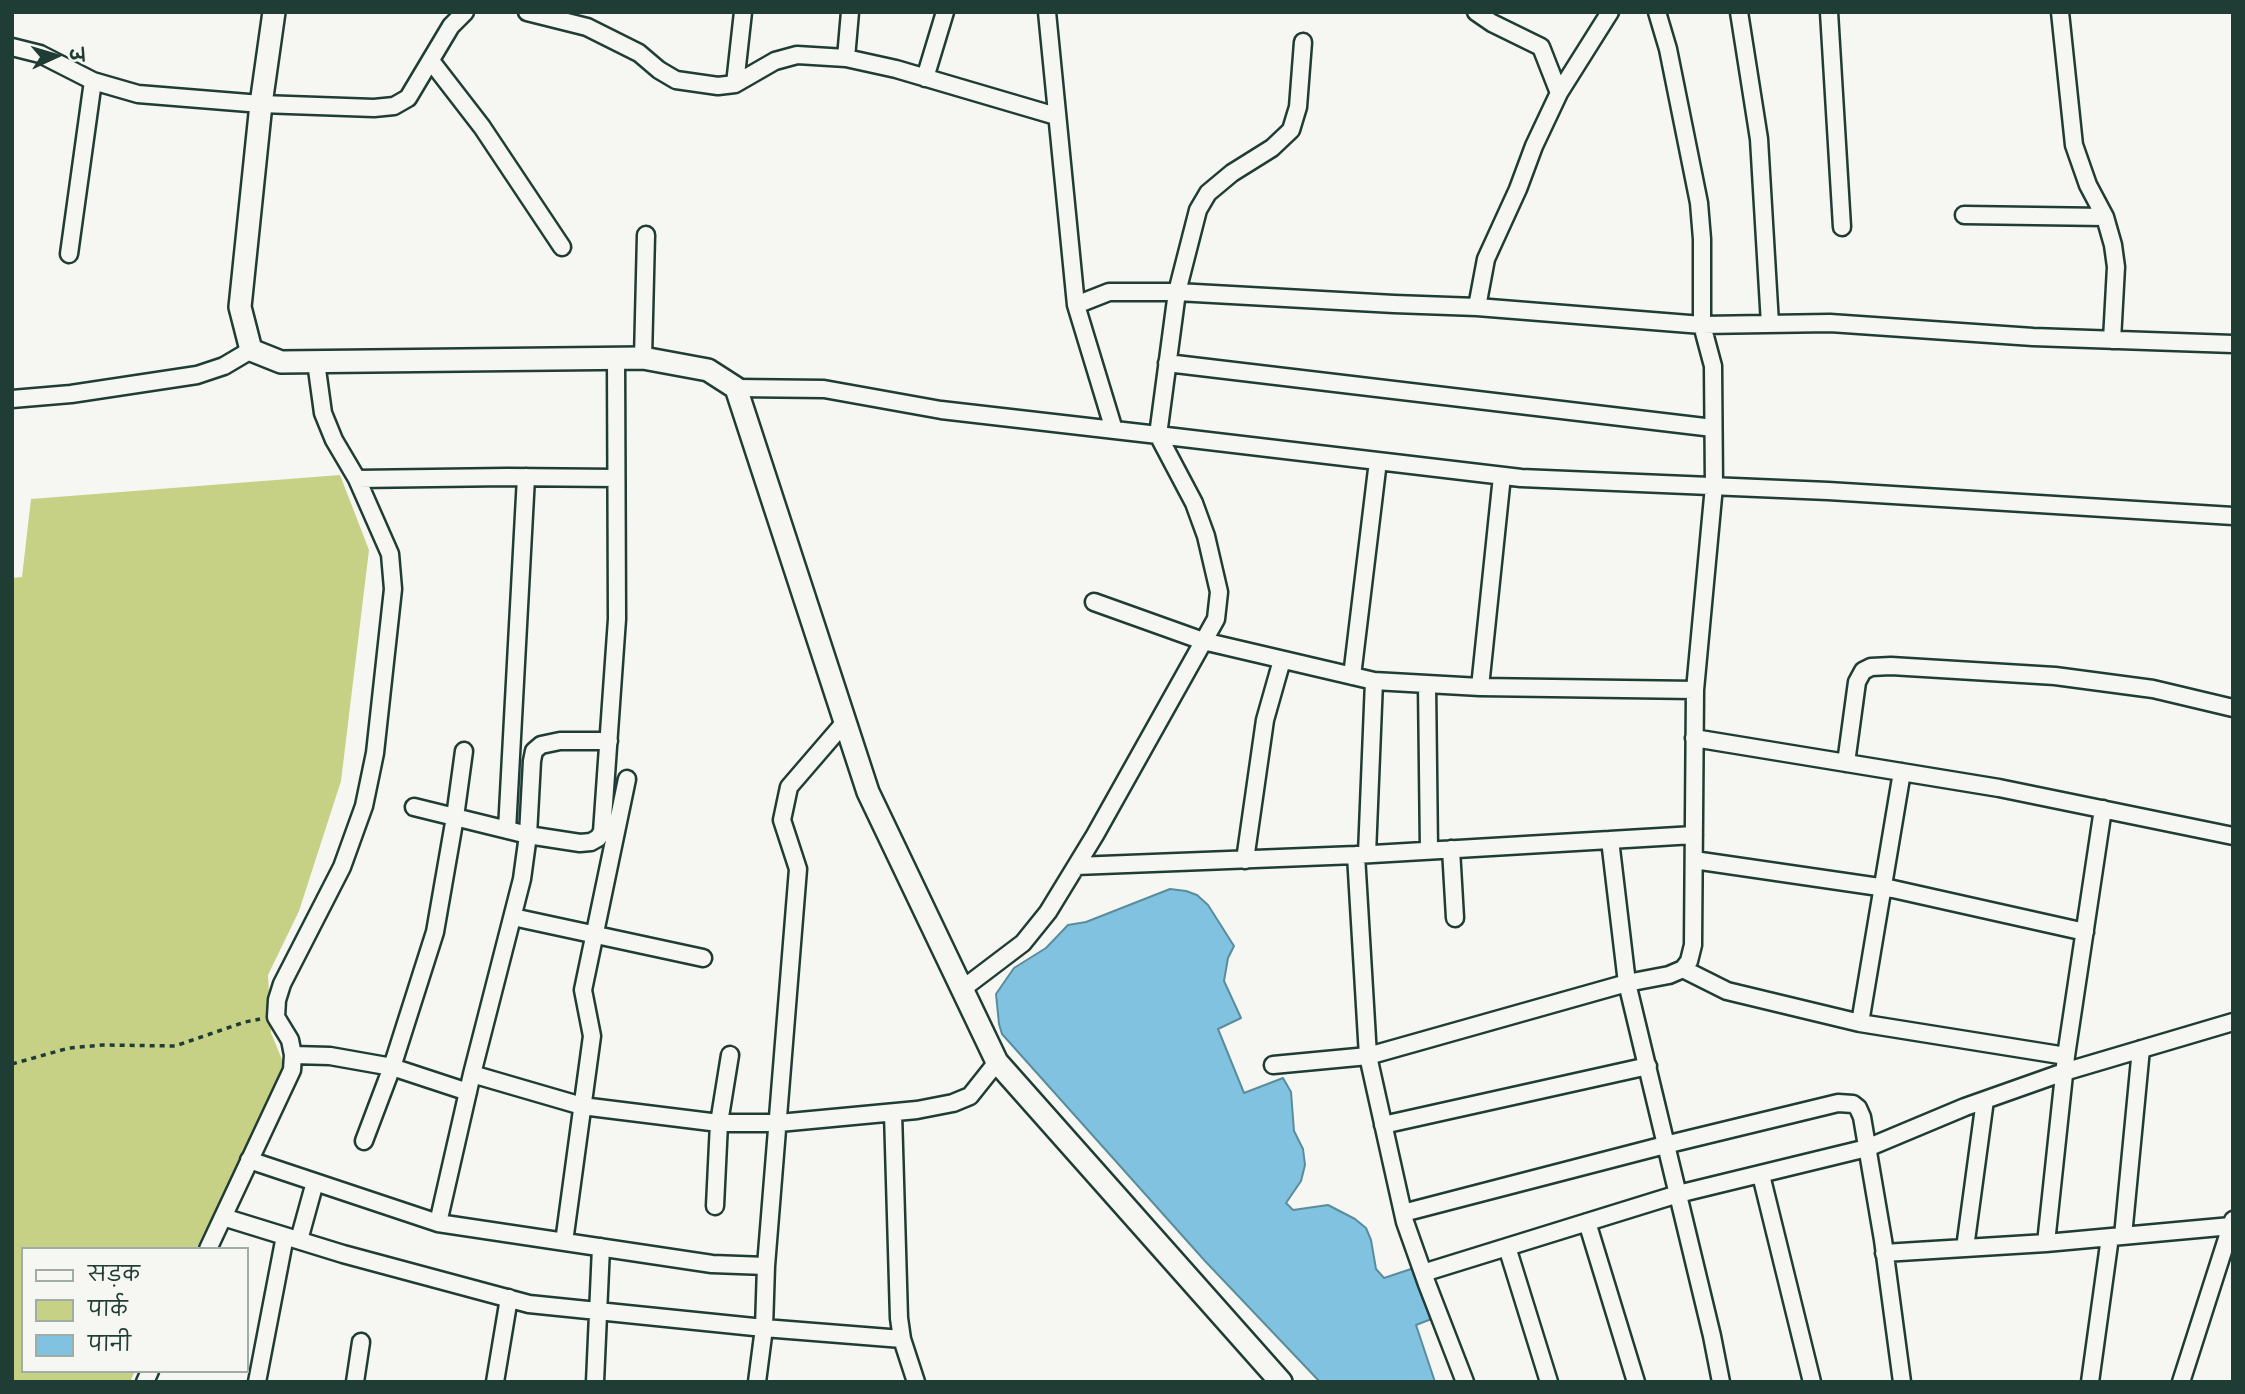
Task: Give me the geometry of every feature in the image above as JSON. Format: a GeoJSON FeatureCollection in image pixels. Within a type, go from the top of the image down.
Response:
{"type":"FeatureCollection","features":[{"type":"Feature","properties":{"kind":"main road"},"geometry":{"type":"LineString","coordinates":[[274,12],[261,104],[240,307],[251,350],[281,362],[643,358],[708,370],[736,388],[868,792],[997,1062],[1281,1382]]}},
{"type":"Feature","properties":{"kind":"street"},"geometry":{"type":"LineString","coordinates":[[12,47],[40,54],[93,81],[138,94],[261,104],[374,108],[394,106],[408,98],[451,26],[465,12]]}},
{"type":"Feature","properties":{"kind":"street"},"geometry":{"type":"LineString","coordinates":[[527,12],[587,27],[639,53],[676,80],[718,86],[735,83],[775,61],[797,55],[846,58],[1056,116]]}},
{"type":"Feature","properties":{"kind":"street"},"geometry":{"type":"LineString","coordinates":[[735,83],[743,12]]}},
{"type":"Feature","properties":{"kind":"street"},"geometry":{"type":"LineString","coordinates":[[846,58],[850,12]]}},
{"type":"Feature","properties":{"kind":"street"},"geometry":{"type":"LineString","coordinates":[[925,78],[945,12]]}},
{"type":"Feature","properties":{"kind":"street"},"geometry":{"type":"LineString","coordinates":[[1047,12],[1076,305],[1114,430]]}},
{"type":"Feature","properties":{"kind":"street"},"geometry":{"type":"LineString","coordinates":[[1476,12],[1541,47],[1559,93]]}},
{"type":"Feature","properties":{"kind":"street"},"geometry":{"type":"LineString","coordinates":[[1477,307],[1486,259],[1559,93],[1611,12]]}},
{"type":"Feature","properties":{"kind":"street"},"geometry":{"type":"LineString","coordinates":[[1273,1065],[1368,1056],[1628,983],[1669,975],[1683,970],[1689,961],[1693,944],[1695,690],[1714,486],[1713,366],[1702,325],[1702,239],[1699,203],[1668,49],[1657,12]]}},
{"type":"Feature","properties":{"kind":"street"},"geometry":{"type":"LineString","coordinates":[[1739,12],[1759,139],[1770,324]]}},
{"type":"Feature","properties":{"kind":"street"},"geometry":{"type":"LineString","coordinates":[[1829,12],[1842,227]]}},
{"type":"Feature","properties":{"kind":"street"},"geometry":{"type":"LineString","coordinates":[[2060,12],[2074,145],[2088,184],[2105,216],[2113,245],[2116,267],[2112,340]]}},
{"type":"Feature","properties":{"kind":"street"},"geometry":{"type":"LineString","coordinates":[[961,990],[1023,943],[1048,912],[1216,618],[1219,592],[1206,536],[1194,503],[1158,435],[1177,292],[1198,210],[1208,193],[1232,173],[1272,148],[1291,130],[1298,107],[1303,41]]}},
{"type":"Feature","properties":{"kind":"street"},"geometry":{"type":"LineString","coordinates":[[431,61],[482,127],[562,247]]}},
{"type":"Feature","properties":{"kind":"street"},"geometry":{"type":"LineString","coordinates":[[69,254],[93,81]]}},
{"type":"Feature","properties":{"kind":"street"},"geometry":{"type":"LineString","coordinates":[[1964,215],[2105,216]]}},
{"type":"Feature","properties":{"kind":"street"},"geometry":{"type":"LineString","coordinates":[[643,358],[646,235]]}},
{"type":"Feature","properties":{"kind":"street"},"geometry":{"type":"LineString","coordinates":[[1076,305],[1109,292],[1177,292],[1477,307],[1702,325],[1830,323],[2033,337],[2233,344]]}},
{"type":"Feature","properties":{"kind":"street"},"geometry":{"type":"LineString","coordinates":[[12,399],[71,394],[197,375],[224,366],[251,350]]}},
{"type":"Feature","properties":{"kind":"street"},"geometry":{"type":"LineString","coordinates":[[414,807],[528,835],[580,844],[598,838],[604,822],[617,620],[616,358]]}},
{"type":"Feature","properties":{"kind":"street"},"geometry":{"type":"LineString","coordinates":[[209,1247],[292,1070],[290,1040],[276,1017],[277,1000],[282,984],[342,867],[364,806],[375,753],[393,590],[390,554],[357,480],[334,440],[323,414],[316,362]]}},
{"type":"Feature","properties":{"kind":"street"},"geometry":{"type":"LineString","coordinates":[[1167,363],[1713,428]]}},
{"type":"Feature","properties":{"kind":"street"},"geometry":{"type":"LineString","coordinates":[[736,388],[824,389],[941,410],[1502,476],[1828,491],[2233,516]]}},
{"type":"Feature","properties":{"kind":"street"},"geometry":{"type":"LineString","coordinates":[[1352,676],[1378,461]]}},
{"type":"Feature","properties":{"kind":"street"},"geometry":{"type":"LineString","coordinates":[[1480,687],[1502,476]]}},
{"type":"Feature","properties":{"kind":"street"},"geometry":{"type":"LineString","coordinates":[[507,830],[526,477]]}},
{"type":"Feature","properties":{"kind":"street"},"geometry":{"type":"LineString","coordinates":[[357,480],[616,478]]}},
{"type":"Feature","properties":{"kind":"street"},"geometry":{"type":"LineString","coordinates":[[1094,602],[1203,641],[1374,681],[1480,687],[1695,690]]}},
{"type":"Feature","properties":{"kind":"street"},"geometry":{"type":"LineString","coordinates":[[1245,860],[1265,720],[1282,660]]}},
{"type":"Feature","properties":{"kind":"street"},"geometry":{"type":"LineString","coordinates":[[1846,763],[1857,682],[1863,671],[1871,667],[2055,676],[2152,689],[2233,708]]}},
{"type":"Feature","properties":{"kind":"street"},"geometry":{"type":"LineString","coordinates":[[1374,681],[1362,854],[1368,1056],[1403,1213],[1465,1382]]}},
{"type":"Feature","properties":{"kind":"street"},"geometry":{"type":"LineString","coordinates":[[1427,685],[1429,850]]}},
{"type":"Feature","properties":{"kind":"street"},"geometry":{"type":"LineString","coordinates":[[757,1382],[764,1328],[766,1266],[798,869],[782,820],[789,787],[845,722]]}},
{"type":"Feature","properties":{"kind":"street"},"geometry":{"type":"LineString","coordinates":[[1694,738],[1999,788],[2233,836]]}},
{"type":"Feature","properties":{"kind":"street"},"geometry":{"type":"LineString","coordinates":[[438,1223],[472,1074],[522,879],[534,751],[541,745],[560,741],[609,741]]}},
{"type":"Feature","properties":{"kind":"street"},"geometry":{"type":"LineString","coordinates":[[364,1141],[392,1067],[435,932],[464,751]]}},
{"type":"Feature","properties":{"kind":"street"},"geometry":{"type":"LineString","coordinates":[[1860,1023],[1902,772]]}},
{"type":"Feature","properties":{"kind":"street"},"geometry":{"type":"LineString","coordinates":[[564,1242],[592,1036],[583,990],[627,779]]}},
{"type":"Feature","properties":{"kind":"street"},"geometry":{"type":"LineString","coordinates":[[2046,1243],[2065,1064],[2103,809]]}},
{"type":"Feature","properties":{"kind":"street"},"geometry":{"type":"LineString","coordinates":[[1076,866],[1245,860],[1694,835]]}},
{"type":"Feature","properties":{"kind":"street"},"geometry":{"type":"LineString","coordinates":[[1610,840],[1628,983],[1721,1382]]}},
{"type":"Feature","properties":{"kind":"street"},"geometry":{"type":"LineString","coordinates":[[1451,849],[1455,918]]}},
{"type":"Feature","properties":{"kind":"street"},"geometry":{"type":"LineString","coordinates":[[1694,860],[1883,887],[2085,932]]}},
{"type":"Feature","properties":{"kind":"street"},"geometry":{"type":"LineString","coordinates":[[513,917],[703,958]]}},
{"type":"Feature","properties":{"kind":"street"},"geometry":{"type":"LineString","coordinates":[[1683,970],[1727,992],[1860,1023],[2065,1064]]}},
{"type":"Feature","properties":{"kind":"street"},"geometry":{"type":"LineString","coordinates":[[1423,1273],[1678,1194],[1867,1148],[2065,1064],[2141,1049],[2233,1022]]}},
{"type":"Feature","properties":{"kind":"street"},"geometry":{"type":"LineString","coordinates":[[2090,1382],[2116,1237],[2141,1049]]}},
{"type":"Feature","properties":{"kind":"street"},"geometry":{"type":"LineString","coordinates":[[293,1055],[330,1056],[392,1067],[468,1092]]}},
{"type":"Feature","properties":{"kind":"street"},"geometry":{"type":"LineString","coordinates":[[715,1206],[719,1123],[730,1055]]}},
{"type":"Feature","properties":{"kind":"street"},"geometry":{"type":"LineString","coordinates":[[472,1074],[582,1105],[719,1123],[779,1123],[929,1108],[970,1096],[997,1062]]}},
{"type":"Feature","properties":{"kind":"street"},"geometry":{"type":"LineString","coordinates":[[1383,1125],[1648,1066]]}},
{"type":"Feature","properties":{"kind":"street"},"geometry":{"type":"LineString","coordinates":[[1965,1248],[1985,1100]]}},
{"type":"Feature","properties":{"kind":"street"},"geometry":{"type":"LineString","coordinates":[[1403,1213],[1665,1145],[1847,1103],[1858,1108],[1867,1148],[1902,1382]]}},
{"type":"Feature","properties":{"kind":"street"},"geometry":{"type":"LineString","coordinates":[[893,1113],[899,1318],[902,1339],[916,1382]]}},
{"type":"Feature","properties":{"kind":"street"},"geometry":{"type":"LineString","coordinates":[[249,1160],[438,1223],[712,1264],[766,1266]]}},
{"type":"Feature","properties":{"kind":"street"},"geometry":{"type":"LineString","coordinates":[[1761,1175],[1812,1382]]}},
{"type":"Feature","properties":{"kind":"street"},"geometry":{"type":"LineString","coordinates":[[257,1382],[292,1238],[315,1182]]}},
{"type":"Feature","properties":{"kind":"street"},"geometry":{"type":"LineString","coordinates":[[223,1217],[528,1304],[902,1339]]}},
{"type":"Feature","properties":{"kind":"street"},"geometry":{"type":"LineString","coordinates":[[1587,1222],[1636,1382]]}},
{"type":"Feature","properties":{"kind":"street"},"geometry":{"type":"LineString","coordinates":[[1884,1253],[2116,1237],[2232,1223],[2181,1382]]}},
{"type":"Feature","properties":{"kind":"street"},"geometry":{"type":"LineString","coordinates":[[595,1382],[601,1247]]}},
{"type":"Feature","properties":{"kind":"street"},"geometry":{"type":"LineString","coordinates":[[1507,1247],[1549,1382]]}},
{"type":"Feature","properties":{"kind":"street"},"geometry":{"type":"LineString","coordinates":[[495,1382],[509,1298]]}},
{"type":"Feature","properties":{"kind":"street"},"geometry":{"type":"LineString","coordinates":[[355,1382],[361,1342]]}},
{"type":"Feature","properties":{"kind":"path"},"geometry":{"type":"LineString","coordinates":[[12,1064],[69,1048],[103,1045],[175,1046],[245,1021],[276,1017]]}},
{"type":"Feature","properties":{"kind":"green space"},"geometry":{"type":"Polygon","coordinates":[[[340,475],[369,550],[341,781],[299,911],[268,975],[271,1033],[286,1069],[197,1247],[21,1247],[21,1373],[134,1373],[130,1382],[12,1382],[12,578],[22,577],[31,499],[340,475]]]}},
{"type":"Feature","properties":{"kind":"water"},"geometry":{"type":"Polygon","coordinates":[[[1170,889],[1197,895],[1208,905],[1234,946],[1228,958],[1224,981],[1241,1018],[1218,1029],[1244,1093],[1283,1078],[1291,1092],[1294,1131],[1303,1149],[1305,1165],[1301,1181],[1286,1203],[1293,1210],[1328,1205],[1355,1219],[1366,1228],[1376,1269],[1384,1278],[1414,1268],[1434,1318],[1416,1325],[1435,1382],[1320,1382],[1205,1261],[1002,1034],[996,994],[1014,968],[1046,948],[1068,925],[1086,922],[1170,889]]]}}]}
